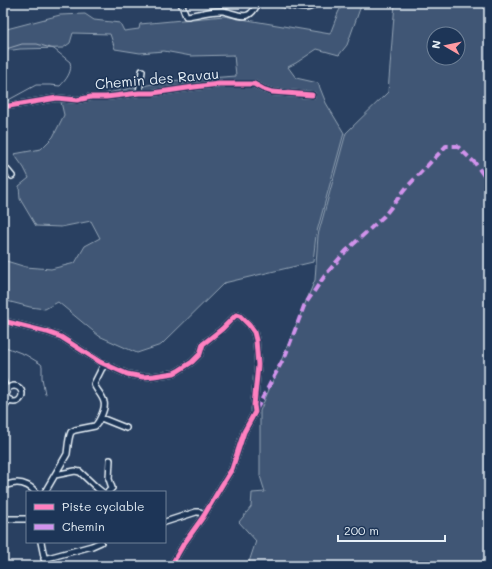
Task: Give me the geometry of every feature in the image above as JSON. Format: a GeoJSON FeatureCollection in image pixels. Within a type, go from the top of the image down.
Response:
{"type":"FeatureCollection","features":[{"type":"Feature","properties":{"kind":"street"},"geometry":{"type":"LineString","coordinates":[[182,6],[186,16],[224,11],[243,16],[248,15],[255,9],[258,3]]}},
{"type":"Feature","properties":{"kind":"street"},"geometry":{"type":"LineString","coordinates":[[279,3],[304,8],[310,8],[315,3]]}},
{"type":"Feature","properties":{"kind":"street"},"geometry":{"type":"LineString","coordinates":[[139,93],[142,70]]}},
{"type":"Feature","properties":{"kind":"street","name":"Chemin des Ravau"},"geometry":{"type":"LineString","coordinates":[[3,107],[57,98],[77,100],[92,97],[153,93],[219,84],[254,84],[272,92],[312,95]]}},
{"type":"Feature","properties":{"kind":"street"},"geometry":{"type":"LineString","coordinates":[[3,165],[12,176]]}},
{"type":"Feature","properties":{"kind":"street"},"geometry":{"type":"LineString","coordinates":[[3,321],[61,337],[106,364],[127,374],[143,377],[178,371],[192,362],[200,354],[203,344],[226,326],[233,317],[240,316],[252,329],[256,340],[258,365],[254,405],[255,412],[244,432],[232,469],[171,566]]}},
{"type":"Feature","properties":{"kind":"street"},"geometry":{"type":"LineString","coordinates":[[47,491],[67,454],[71,432],[95,426],[101,418],[104,402],[94,384],[102,368],[106,364]]}},
{"type":"Feature","properties":{"kind":"street"},"geometry":{"type":"LineString","coordinates":[[3,381],[10,400]]}},
{"type":"Feature","properties":{"kind":"street"},"geometry":{"type":"LineString","coordinates":[[7,392],[10,387],[15,386],[18,386],[22,391],[22,396],[18,401],[10,400]]}},
{"type":"Feature","properties":{"kind":"street"},"geometry":{"type":"LineString","coordinates":[[3,407],[10,400]]}},
{"type":"Feature","properties":{"kind":"street"},"geometry":{"type":"LineString","coordinates":[[101,418],[126,428]]}},
{"type":"Feature","properties":{"kind":"street"},"geometry":{"type":"LineString","coordinates":[[109,491],[112,488],[109,479],[110,460]]}},
{"type":"Feature","properties":{"kind":"street"},"geometry":{"type":"LineString","coordinates":[[55,475],[75,470],[80,472],[101,491]]}},
{"type":"Feature","properties":{"kind":"street"},"geometry":{"type":"LineString","coordinates":[[3,486],[17,483],[30,486],[34,491]]}},
{"type":"Feature","properties":{"kind":"street"},"geometry":{"type":"LineString","coordinates":[[166,522],[196,512],[200,512],[203,517]]}},
{"type":"Feature","properties":{"kind":"street"},"geometry":{"type":"LineString","coordinates":[[3,519],[26,519]]}},
{"type":"Feature","properties":{"kind":"street"},"geometry":{"type":"LineString","coordinates":[[41,543],[46,566]]}},
{"type":"Feature","properties":{"kind":"street"},"geometry":{"type":"LineString","coordinates":[[44,559],[100,543]]}},
{"type":"Feature","properties":{"kind":"shaded area"},"geometry":{"type":"Polygon","coordinates":[[[343,3],[362,3],[347,45],[339,55],[317,49],[288,67],[296,78],[318,83],[326,103],[344,133],[316,235],[313,262],[224,283],[161,345],[137,353],[99,336],[58,302],[45,309],[3,300],[3,260],[26,267],[51,269],[75,263],[85,246],[100,238],[91,221],[61,227],[36,226],[20,199],[19,186],[29,178],[14,154],[41,149],[53,137],[64,115],[61,102],[77,103],[102,94],[168,81],[236,76],[234,55],[191,56],[164,51],[140,53],[115,49],[110,34],[73,33],[70,43],[63,48],[20,49],[3,52],[3,30],[60,15],[85,14],[94,20],[120,23],[124,31],[139,29],[140,24],[224,16],[330,34],[343,3]]]}},
{"type":"Feature","properties":{"kind":"shaded area"},"geometry":{"type":"Polygon","coordinates":[[[395,3],[489,3],[489,566],[248,565],[256,541],[239,522],[251,507],[252,493],[265,492],[260,476],[260,411],[315,280],[318,235],[346,133],[388,92],[395,3]]]}},
{"type":"Feature","properties":{"kind":"waterway"},"geometry":{"type":"LineString","coordinates":[[3,50],[22,44],[37,44],[54,49],[70,62],[71,65],[71,69],[65,81],[60,86],[36,85],[3,103]]}},
{"type":"Feature","properties":{"kind":"waterway"},"geometry":{"type":"LineString","coordinates":[[3,346],[26,355],[41,364],[45,394]]}},
{"type":"Feature","properties":{"kind":"marked path"},"geometry":{"type":"LineString","coordinates":[[256,410],[286,354],[304,306],[326,274],[346,251],[384,216],[407,187],[446,146],[457,146],[475,163],[489,183]]}},
{"type":"Feature","properties":{"kind":"cycle path"},"geometry":{"type":"LineString","coordinates":[[3,107],[57,98],[77,100],[91,97],[153,93],[219,84],[254,84],[272,92],[312,95]]}},
{"type":"Feature","properties":{"kind":"cycle path"},"geometry":{"type":"LineString","coordinates":[[3,321],[61,337],[100,362],[127,374],[143,377],[174,373],[192,362],[200,354],[203,344],[222,329],[236,315],[240,316],[254,332],[258,365],[254,405],[255,412],[244,432],[232,469],[171,566]]}}]}
